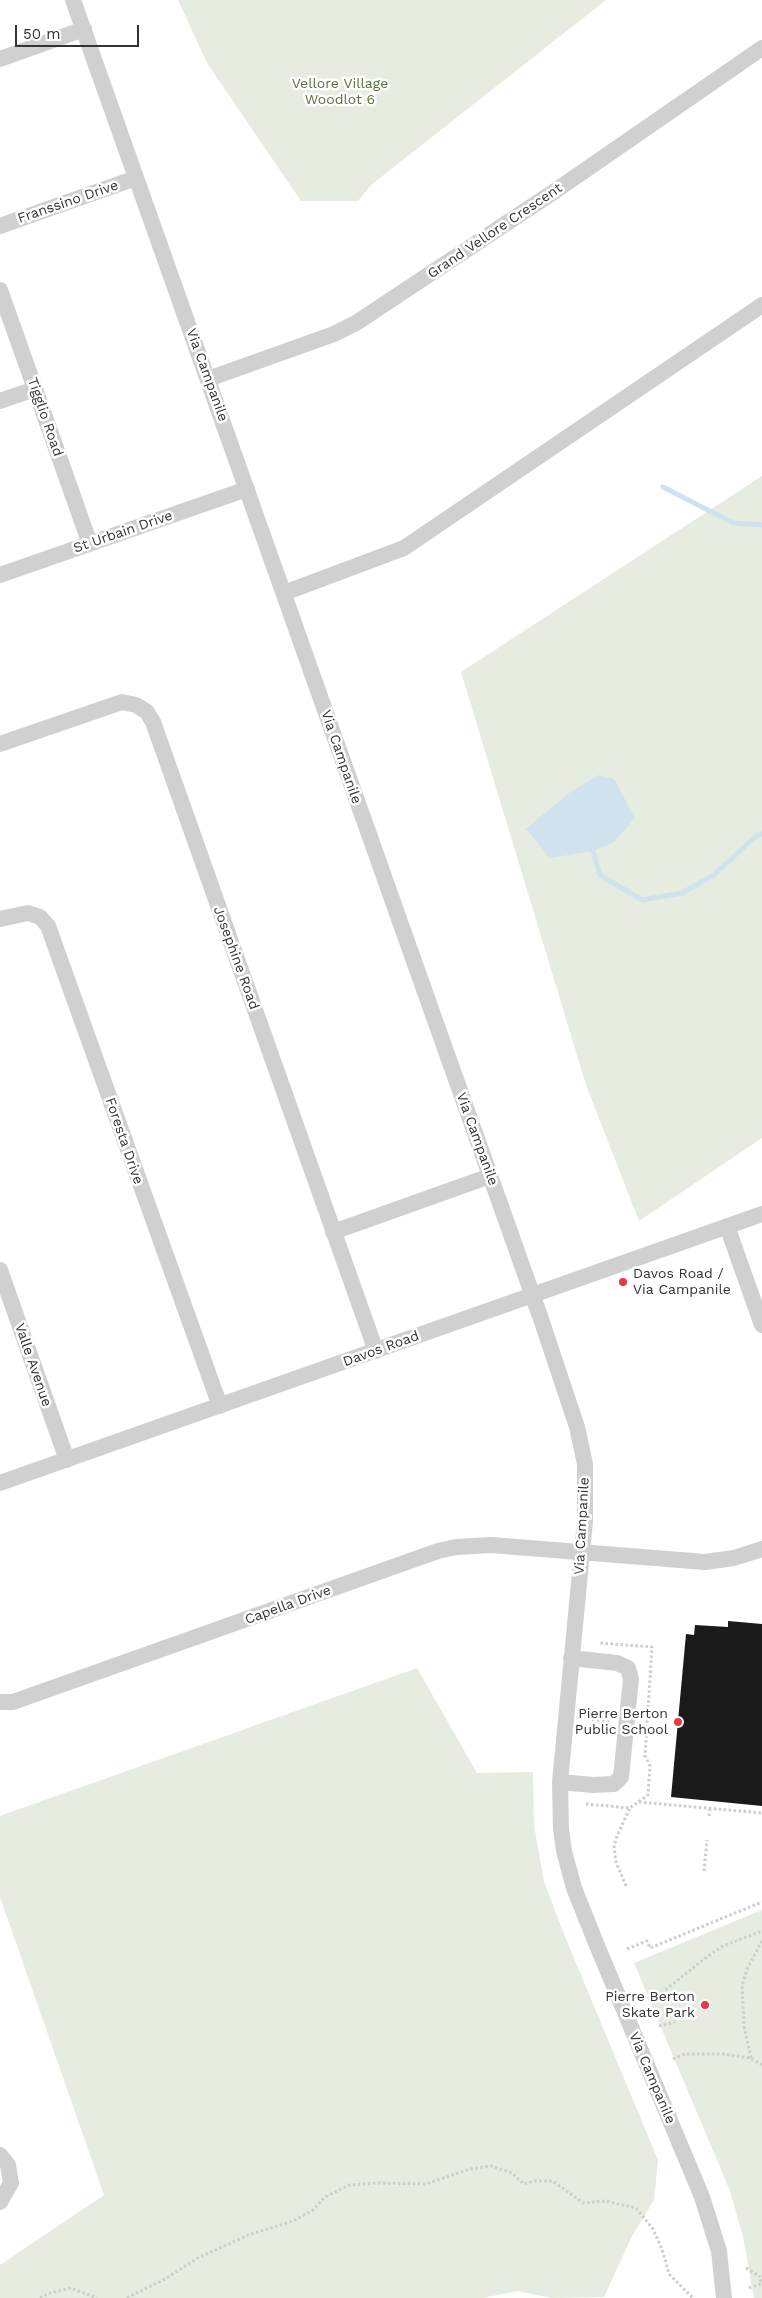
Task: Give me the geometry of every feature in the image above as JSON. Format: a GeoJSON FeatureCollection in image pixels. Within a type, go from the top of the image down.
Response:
{"type":"FeatureCollection","features":[{"type":"Feature","properties":{"kind":"street","name":"Via Campanile"},"geometry":{"type":"LineString","coordinates":[[73,0],[532,1295],[571,1406],[582,1444],[586,1482],[582,1552],[560,1782],[561,1829],[564,1851],[574,1888],[702,2197],[718,2251],[724,2298]]}},
{"type":"Feature","properties":{"kind":"street"},"geometry":{"type":"LineString","coordinates":[[0,59],[84,29]]}},
{"type":"Feature","properties":{"kind":"street","name":"Grand Vellore Crescent"},"geometry":{"type":"LineString","coordinates":[[208,379],[334,334],[356,323],[555,191],[762,48]]}},
{"type":"Feature","properties":{"kind":"street","name":"Franssino Drive"},"geometry":{"type":"LineString","coordinates":[[0,226],[136,178]]}},
{"type":"Feature","properties":{"kind":"street","name":"Tigglio Road"},"geometry":{"type":"LineString","coordinates":[[0,290],[90,544]]}},
{"type":"Feature","properties":{"kind":"street"},"geometry":{"type":"LineString","coordinates":[[284,593],[404,548],[762,305]]}},
{"type":"Feature","properties":{"kind":"street"},"geometry":{"type":"LineString","coordinates":[[0,401],[35,389]]}},
{"type":"Feature","properties":{"kind":"street","name":"St Urbain Drive"},"geometry":{"type":"LineString","coordinates":[[0,576],[247,489]]}},
{"type":"Feature","properties":{"kind":"street","name":"Josephine Road"},"geometry":{"type":"LineString","coordinates":[[0,744],[122,702],[136,705],[147,712],[153,722],[376,1351]]}},
{"type":"Feature","properties":{"kind":"street","name":"Foresta Drive"},"geometry":{"type":"LineString","coordinates":[[0,919],[28,912],[40,917],[48,926],[220,1406]]}},
{"type":"Feature","properties":{"kind":"street"},"geometry":{"type":"LineString","coordinates":[[333,1232],[490,1176]]}},
{"type":"Feature","properties":{"kind":"street","name":"Davos Road"},"geometry":{"type":"LineString","coordinates":[[0,1483],[762,1214]]}},
{"type":"Feature","properties":{"kind":"street"},"geometry":{"type":"LineString","coordinates":[[726,1226],[762,1326]]}},
{"type":"Feature","properties":{"kind":"street","name":"Valle Avenue"},"geometry":{"type":"LineString","coordinates":[[0,1270],[66,1460]]}},
{"type":"Feature","properties":{"kind":"street","name":"Capella Drive"},"geometry":{"type":"LineString","coordinates":[[0,1702],[13,1702],[447,1549],[491,1545],[705,1562],[734,1558],[762,1549]]}},
{"type":"Feature","properties":{"kind":"street"},"geometry":{"type":"LineString","coordinates":[[560,1782],[593,1786],[614,1784],[621,1777],[631,1679],[628,1668],[617,1663],[571,1658]]}},
{"type":"Feature","properties":{"kind":"street"},"geometry":{"type":"LineString","coordinates":[[0,2155],[8,2165],[11,2183],[0,2202]]}},
{"type":"Feature","properties":{"kind":"path"},"geometry":{"type":"LineString","coordinates":[[592,1720],[618,1723]]}},
{"type":"Feature","properties":{"kind":"path"},"geometry":{"type":"LineString","coordinates":[[639,1802],[762,1813]]}},
{"type":"Feature","properties":{"kind":"path"},"geometry":{"type":"LineString","coordinates":[[626,1886],[616,1862],[614,1846],[616,1836],[630,1808]]}},
{"type":"Feature","properties":{"kind":"path"},"geometry":{"type":"LineString","coordinates":[[709,1816],[710,1808]]}},
{"type":"Feature","properties":{"kind":"path"},"geometry":{"type":"LineString","coordinates":[[704,1872],[707,1840]]}},
{"type":"Feature","properties":{"kind":"path"},"geometry":{"type":"LineString","coordinates":[[627,1948],[647,1941],[650,1948],[762,1902]]}},
{"type":"Feature","properties":{"kind":"path"},"geometry":{"type":"LineString","coordinates":[[648,1999],[659,1995],[723,1946],[762,1931]]}},
{"type":"Feature","properties":{"kind":"path"},"geometry":{"type":"LineString","coordinates":[[751,2058],[744,2026],[742,1986],[746,1969],[762,1941]]}},
{"type":"Feature","properties":{"kind":"path"},"geometry":{"type":"LineString","coordinates":[[659,2026],[675,2022]]}},
{"type":"Feature","properties":{"kind":"path"},"geometry":{"type":"LineString","coordinates":[[673,2059],[685,2054],[702,2053],[751,2058],[762,2065]]}},
{"type":"Feature","properties":{"kind":"path"},"geometry":{"type":"LineString","coordinates":[[127,2298],[165,2279],[206,2254],[248,2235],[293,2222],[313,2210],[325,2197],[349,2185],[378,2183],[426,2184],[470,2168],[492,2166],[512,2173],[524,2184],[534,2181],[553,2181],[583,2203],[606,2200],[636,2208],[653,2229],[662,2249],[669,2274],[693,2298]]}},
{"type":"Feature","properties":{"kind":"path"},"geometry":{"type":"LineString","coordinates":[[746,2268],[761,2277],[761,2284],[749,2288]]}},
{"type":"Feature","properties":{"kind":"path"},"geometry":{"type":"LineString","coordinates":[[40,2298],[50,2293],[71,2288],[98,2298]]}},
{"type":"Feature","properties":{"kind":"green space","name":"Vellore Village Woodlot 6"},"geometry":{"type":"Polygon","coordinates":[[[178,0],[606,0],[371,185],[358,201],[301,201],[207,63],[178,0]]]}},
{"type":"Feature","properties":{"kind":"green space"},"geometry":{"type":"Polygon","coordinates":[[[762,476],[762,1138],[639,1221],[586,1085],[461,672],[762,476]]]}},
{"type":"Feature","properties":{"kind":"green space"},"geometry":{"type":"Polygon","coordinates":[[[417,1668],[477,1773],[533,1772],[534,1825],[544,1882],[658,2160],[654,2200],[632,2236],[604,2297],[551,2298],[518,2291],[482,2298],[0,2298],[0,2265],[104,2195],[0,1897],[0,1816],[417,1668]]]}},
{"type":"Feature","properties":{"kind":"green space"},"geometry":{"type":"Polygon","coordinates":[[[762,1910],[762,2298],[754,2298],[743,2237],[730,2191],[634,1963],[762,1910]]]}},
{"type":"Feature","properties":{"kind":"water"},"geometry":{"type":"Polygon","coordinates":[[[599,775],[614,779],[635,818],[614,842],[593,851],[550,858],[526,829],[569,793],[599,775]]]}},
{"type":"Feature","properties":{"kind":"building"},"geometry":{"type":"Polygon","coordinates":[[[728,1621],[762,1624],[762,1806],[671,1797],[686,1634],[694,1635],[695,1625],[728,1627],[728,1621]]]}},
{"type":"Feature","properties":{"kind":"waterway"},"geometry":{"type":"LineString","coordinates":[[663,487],[733,523],[762,525]]}},
{"type":"Feature","properties":{"kind":"waterway"},"geometry":{"type":"LineString","coordinates":[[593,851],[600,875],[642,900],[682,893],[714,875],[756,836],[762,834]]}},
{"type":"Feature","properties":{"kind":"place","name":"Davos Road / Via Campanile"},"geometry":{"type":"Point","coordinates":[623,1282]}},
{"type":"Feature","properties":{"kind":"place","name":"Pierre Berton Public School"},"geometry":{"type":"Point","coordinates":[678,1722]}},
{"type":"Feature","properties":{"kind":"place","name":"Pierre Berton Skate Park"},"geometry":{"type":"Point","coordinates":[705,2005]}}]}
